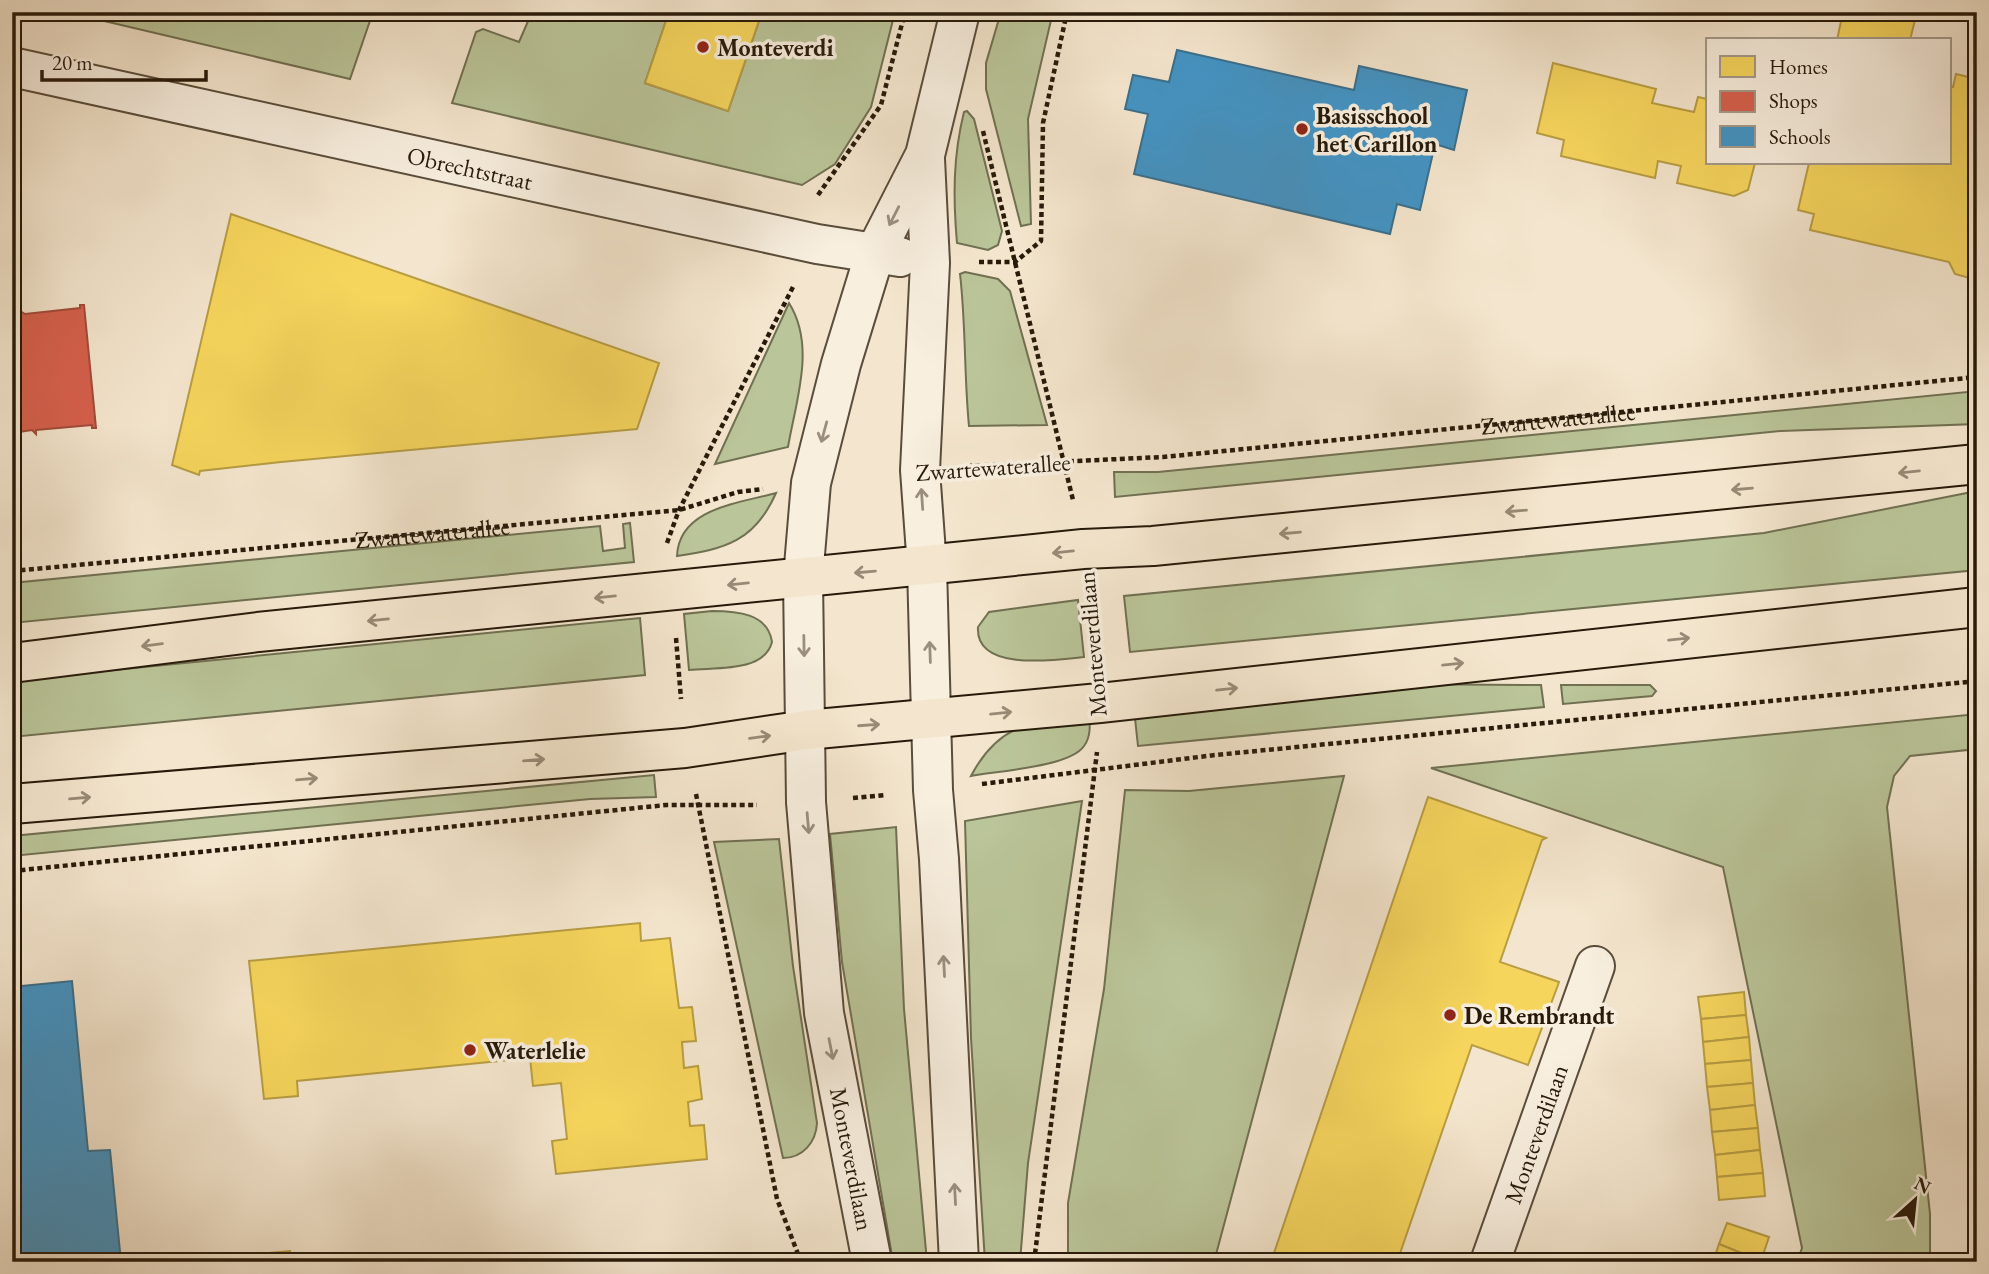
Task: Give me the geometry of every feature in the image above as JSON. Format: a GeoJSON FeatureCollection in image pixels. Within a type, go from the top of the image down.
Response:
{"type":"FeatureCollection","features":[{"type":"Feature","properties":{"kind":"main road"},"geometry":{"type":"LineString","coordinates":[[12,663],[258,632],[927,567],[1083,549],[1194,542],[1977,464]]}},
{"type":"Feature","properties":{"kind":"main road"},"geometry":{"type":"LineString","coordinates":[[12,804],[685,748],[806,730],[1100,703],[1977,607]]}},
{"type":"Feature","properties":{"kind":"street","name":"Monteverdilaan"},"geometry":{"type":"LineString","coordinates":[[872,1262],[824,1013],[806,802],[803,578],[811,483],[875,253],[925,155],[960,12]]}},
{"type":"Feature","properties":{"kind":"street","name":"Obrechtstraat"},"geometry":{"type":"LineString","coordinates":[[12,67],[817,244],[930,263]]}},
{"type":"Feature","properties":{"kind":"street","name":"Monteverdilaan"},"geometry":{"type":"LineString","coordinates":[[925,155],[930,263],[920,470],[927,567],[933,790],[959,1262]]}},
{"type":"Feature","properties":{"kind":"street","name":"Monteverdilaan"},"geometry":{"type":"LineString","coordinates":[[1490,1262],[1595,966]]}},
{"type":"Feature","properties":{"kind":"path"},"geometry":{"type":"LineString","coordinates":[[817,244],[811,204],[881,105],[905,12]]}},
{"type":"Feature","properties":{"kind":"path"},"geometry":{"type":"LineString","coordinates":[[1015,262],[1041,241],[1043,123],[1067,12]]}},
{"type":"Feature","properties":{"kind":"path","name":"Monteverdilaan"},"geometry":{"type":"LineString","coordinates":[[983,129],[1066,462],[1083,549],[1100,703],[1100,735],[1034,1262]]}},
{"type":"Feature","properties":{"kind":"path","name":"Zwartewaterallee"},"geometry":{"type":"LineString","coordinates":[[920,470],[1007,462],[1176,456],[1977,377]]}},
{"type":"Feature","properties":{"kind":"path","name":"Zwartewaterallee"},"geometry":{"type":"LineString","coordinates":[[12,571],[679,510],[738,492],[811,483]]}},
{"type":"Feature","properties":{"kind":"path"},"geometry":{"type":"LineString","coordinates":[[12,871],[666,805],[737,807],[933,790],[1094,769],[1977,681]]}},
{"type":"Feature","properties":{"kind":"green space"},"geometry":{"type":"Polygon","coordinates":[[[66,12],[373,12],[350,79],[66,12]]]}},
{"type":"Feature","properties":{"kind":"green space"},"geometry":{"type":"Polygon","coordinates":[[[532,12],[669,12],[645,83],[728,111],[762,12],[895,12],[871,107],[835,164],[802,185],[452,103],[476,32],[483,29],[519,42],[532,12]]]}},
{"type":"Feature","properties":{"kind":"green space"},"geometry":{"type":"Polygon","coordinates":[[[1001,12],[1052,16],[1028,119],[1031,224],[1021,226],[986,89],[986,63],[1001,12]]]}},
{"type":"Feature","properties":{"kind":"green space"},"geometry":{"type":"Polygon","coordinates":[[[967,111],[974,119],[1002,231],[998,245],[988,250],[957,243],[956,161],[960,128],[964,112],[967,111]]]}},
{"type":"Feature","properties":{"kind":"green space"},"geometry":{"type":"Polygon","coordinates":[[[965,272],[998,279],[1010,291],[1047,425],[969,426],[960,274],[965,272]]]}},
{"type":"Feature","properties":{"kind":"green space"},"geometry":{"type":"Polygon","coordinates":[[[789,303],[797,320],[803,355],[788,447],[715,464],[789,303]]]}},
{"type":"Feature","properties":{"kind":"green space"},"geometry":{"type":"Polygon","coordinates":[[[1977,391],[1977,424],[1781,431],[1115,497],[1114,472],[1158,472],[1977,391]]]}},
{"type":"Feature","properties":{"kind":"green space"},"geometry":{"type":"Polygon","coordinates":[[[1977,491],[1977,570],[1130,652],[1124,596],[1764,533],[1977,491]]]}},
{"type":"Feature","properties":{"kind":"green space"},"geometry":{"type":"Polygon","coordinates":[[[776,493],[758,522],[737,540],[710,550],[677,556],[680,540],[688,527],[700,518],[729,505],[776,493]]]}},
{"type":"Feature","properties":{"kind":"green space"},"geometry":{"type":"Polygon","coordinates":[[[630,523],[634,562],[12,623],[12,583],[600,526],[603,551],[625,548],[623,524],[630,523]]]}},
{"type":"Feature","properties":{"kind":"green space"},"geometry":{"type":"Polygon","coordinates":[[[1078,600],[1084,657],[1019,660],[989,651],[981,641],[978,627],[989,612],[1078,600]]]}},
{"type":"Feature","properties":{"kind":"green space"},"geometry":{"type":"Polygon","coordinates":[[[712,611],[740,613],[758,619],[769,632],[772,642],[767,652],[749,664],[689,670],[684,614],[712,611]]]}},
{"type":"Feature","properties":{"kind":"green space"},"geometry":{"type":"Polygon","coordinates":[[[640,618],[645,675],[12,737],[12,680],[640,618]]]}},
{"type":"Feature","properties":{"kind":"green space"},"geometry":{"type":"Polygon","coordinates":[[[1384,684],[1541,685],[1544,707],[1138,746],[1134,709],[1384,684]]]}},
{"type":"Feature","properties":{"kind":"green space"},"geometry":{"type":"Polygon","coordinates":[[[1561,685],[1650,685],[1656,691],[1652,696],[1563,704],[1561,685]]]}},
{"type":"Feature","properties":{"kind":"green space"},"geometry":{"type":"Polygon","coordinates":[[[1089,714],[1088,739],[1076,753],[1049,763],[971,776],[982,758],[1006,735],[1035,723],[1089,714]]]}},
{"type":"Feature","properties":{"kind":"green space"},"geometry":{"type":"Polygon","coordinates":[[[1977,714],[1977,749],[1910,756],[1894,776],[1887,807],[1930,1214],[1930,1262],[1797,1262],[1802,1248],[1723,867],[1431,768],[1977,714]]]}},
{"type":"Feature","properties":{"kind":"green space"},"geometry":{"type":"Polygon","coordinates":[[[654,775],[656,797],[590,799],[12,856],[12,836],[654,775]]]}},
{"type":"Feature","properties":{"kind":"green space"},"geometry":{"type":"Polygon","coordinates":[[[1344,776],[1214,1262],[1068,1262],[1068,1203],[1104,989],[1125,790],[1189,791],[1344,776]]]}},
{"type":"Feature","properties":{"kind":"green space"},"geometry":{"type":"Polygon","coordinates":[[[1082,801],[1028,1163],[1020,1262],[985,1262],[971,1038],[965,821],[1082,801]]]}},
{"type":"Feature","properties":{"kind":"green space"},"geometry":{"type":"Polygon","coordinates":[[[896,827],[904,1009],[927,1262],[893,1262],[842,962],[830,834],[896,827]]]}},
{"type":"Feature","properties":{"kind":"green space"},"geometry":{"type":"Polygon","coordinates":[[[779,839],[793,966],[817,1123],[807,1148],[797,1155],[783,1158],[714,842],[779,839]]]}},
{"type":"Feature","properties":{"kind":"building: Homes","name":"Monteverdi"},"geometry":{"type":"Polygon","coordinates":[[[669,12],[762,12],[728,111],[645,83],[669,12]]]}},
{"type":"Feature","properties":{"kind":"building: Homes"},"geometry":{"type":"Polygon","coordinates":[[[1843,12],[1917,12],[1910,38],[1837,38],[1843,12]]]}},
{"type":"Feature","properties":{"kind":"building: Homes"},"geometry":{"type":"Polygon","coordinates":[[[1553,63],[1656,89],[1652,103],[1694,112],[1698,97],[1706,99],[1706,164],[1755,164],[1748,190],[1734,196],[1677,183],[1681,166],[1658,161],[1655,178],[1561,156],[1564,140],[1537,133],[1553,63]]]}},
{"type":"Feature","properties":{"kind":"building: Homes"},"geometry":{"type":"Polygon","coordinates":[[[1956,74],[1977,79],[1977,280],[1955,274],[1949,262],[1810,230],[1814,214],[1798,210],[1809,164],[1951,164],[1953,87],[1956,74]]]}},
{"type":"Feature","properties":{"kind":"building: Homes"},"geometry":{"type":"Polygon","coordinates":[[[231,214],[659,363],[637,429],[281,462],[200,471],[199,475],[172,465],[231,214]]]}},
{"type":"Feature","properties":{"kind":"building: Homes","name":"De Rembrandt"},"geometry":{"type":"Polygon","coordinates":[[[1428,797],[1546,838],[1542,840],[1500,962],[1559,982],[1558,985],[1528,1065],[1472,1045],[1397,1262],[1271,1262],[1428,797]]]}},
{"type":"Feature","properties":{"kind":"building: Homes","name":"Waterlelie"},"geometry":{"type":"Polygon","coordinates":[[[640,923],[641,941],[670,938],[679,1008],[692,1007],[696,1041],[682,1042],[684,1068],[698,1066],[702,1099],[688,1102],[690,1126],[704,1125],[707,1159],[556,1174],[552,1141],[567,1139],[561,1083],[533,1086],[530,1058],[297,1081],[298,1096],[264,1099],[249,961],[640,923]]]}},
{"type":"Feature","properties":{"kind":"building: Homes"},"geometry":{"type":"Polygon","coordinates":[[[1744,992],[1746,1015],[1701,1019],[1698,997],[1744,992]]]}},
{"type":"Feature","properties":{"kind":"building: Homes"},"geometry":{"type":"Polygon","coordinates":[[[1746,1015],[1749,1037],[1703,1042],[1701,1019],[1746,1015]]]}},
{"type":"Feature","properties":{"kind":"building: Homes"},"geometry":{"type":"Polygon","coordinates":[[[1749,1037],[1751,1060],[1705,1064],[1703,1042],[1749,1037]]]}},
{"type":"Feature","properties":{"kind":"building: Homes"},"geometry":{"type":"Polygon","coordinates":[[[1751,1060],[1753,1083],[1707,1087],[1705,1064],[1751,1060]]]}},
{"type":"Feature","properties":{"kind":"building: Homes"},"geometry":{"type":"Polygon","coordinates":[[[1753,1083],[1755,1105],[1710,1110],[1707,1087],[1753,1083]]]}},
{"type":"Feature","properties":{"kind":"building: Homes"},"geometry":{"type":"Polygon","coordinates":[[[1755,1105],[1758,1128],[1712,1132],[1710,1110],[1755,1105]]]}},
{"type":"Feature","properties":{"kind":"building: Homes"},"geometry":{"type":"Polygon","coordinates":[[[1758,1128],[1760,1150],[1715,1155],[1712,1132],[1758,1128]]]}},
{"type":"Feature","properties":{"kind":"building: Homes"},"geometry":{"type":"Polygon","coordinates":[[[1760,1150],[1763,1173],[1717,1177],[1715,1155],[1760,1150]]]}},
{"type":"Feature","properties":{"kind":"building: Homes"},"geometry":{"type":"Polygon","coordinates":[[[1763,1173],[1765,1196],[1719,1200],[1717,1177],[1763,1173]]]}},
{"type":"Feature","properties":{"kind":"building: Homes"},"geometry":{"type":"Polygon","coordinates":[[[1727,1223],[1769,1237],[1761,1261],[1719,1244],[1727,1223]]]}},
{"type":"Feature","properties":{"kind":"building: Homes"},"geometry":{"type":"Polygon","coordinates":[[[1719,1244],[1761,1261],[1713,1262],[1719,1244]]]}},
{"type":"Feature","properties":{"kind":"building: Homes"},"geometry":{"type":"Polygon","coordinates":[[[290,1251],[291,1262],[247,1262],[246,1255],[290,1251]]]}},
{"type":"Feature","properties":{"kind":"building: Shops"},"geometry":{"type":"Polygon","coordinates":[[[80,305],[84,305],[96,428],[92,428],[92,425],[36,430],[36,434],[32,430],[12,433],[12,315],[21,314],[20,311],[25,314],[80,308],[80,305]]]}},
{"type":"Feature","properties":{"kind":"building: Schools","name":"Basisschool het Carillon"},"geometry":{"type":"Polygon","coordinates":[[[1177,50],[1354,90],[1359,66],[1467,90],[1454,150],[1435,144],[1420,210],[1397,204],[1390,234],[1134,174],[1148,114],[1125,109],[1133,75],[1169,82],[1177,50]]]}},
{"type":"Feature","properties":{"kind":"building: Schools"},"geometry":{"type":"Polygon","coordinates":[[[72,981],[88,1151],[110,1150],[121,1262],[14,1262],[12,987],[72,981]]]}},
{"type":"Feature","properties":{"kind":"place","name":"Monteverdi"},"geometry":{"type":"Point","coordinates":[703,47]}},
{"type":"Feature","properties":{"kind":"place","name":"Basisschool het Carillon"},"geometry":{"type":"Point","coordinates":[1302,129]}},
{"type":"Feature","properties":{"kind":"place","name":"De Rembrandt"},"geometry":{"type":"Point","coordinates":[1450,1015]}},
{"type":"Feature","properties":{"kind":"place","name":"Waterlelie"},"geometry":{"type":"Point","coordinates":[470,1050]}}]}
